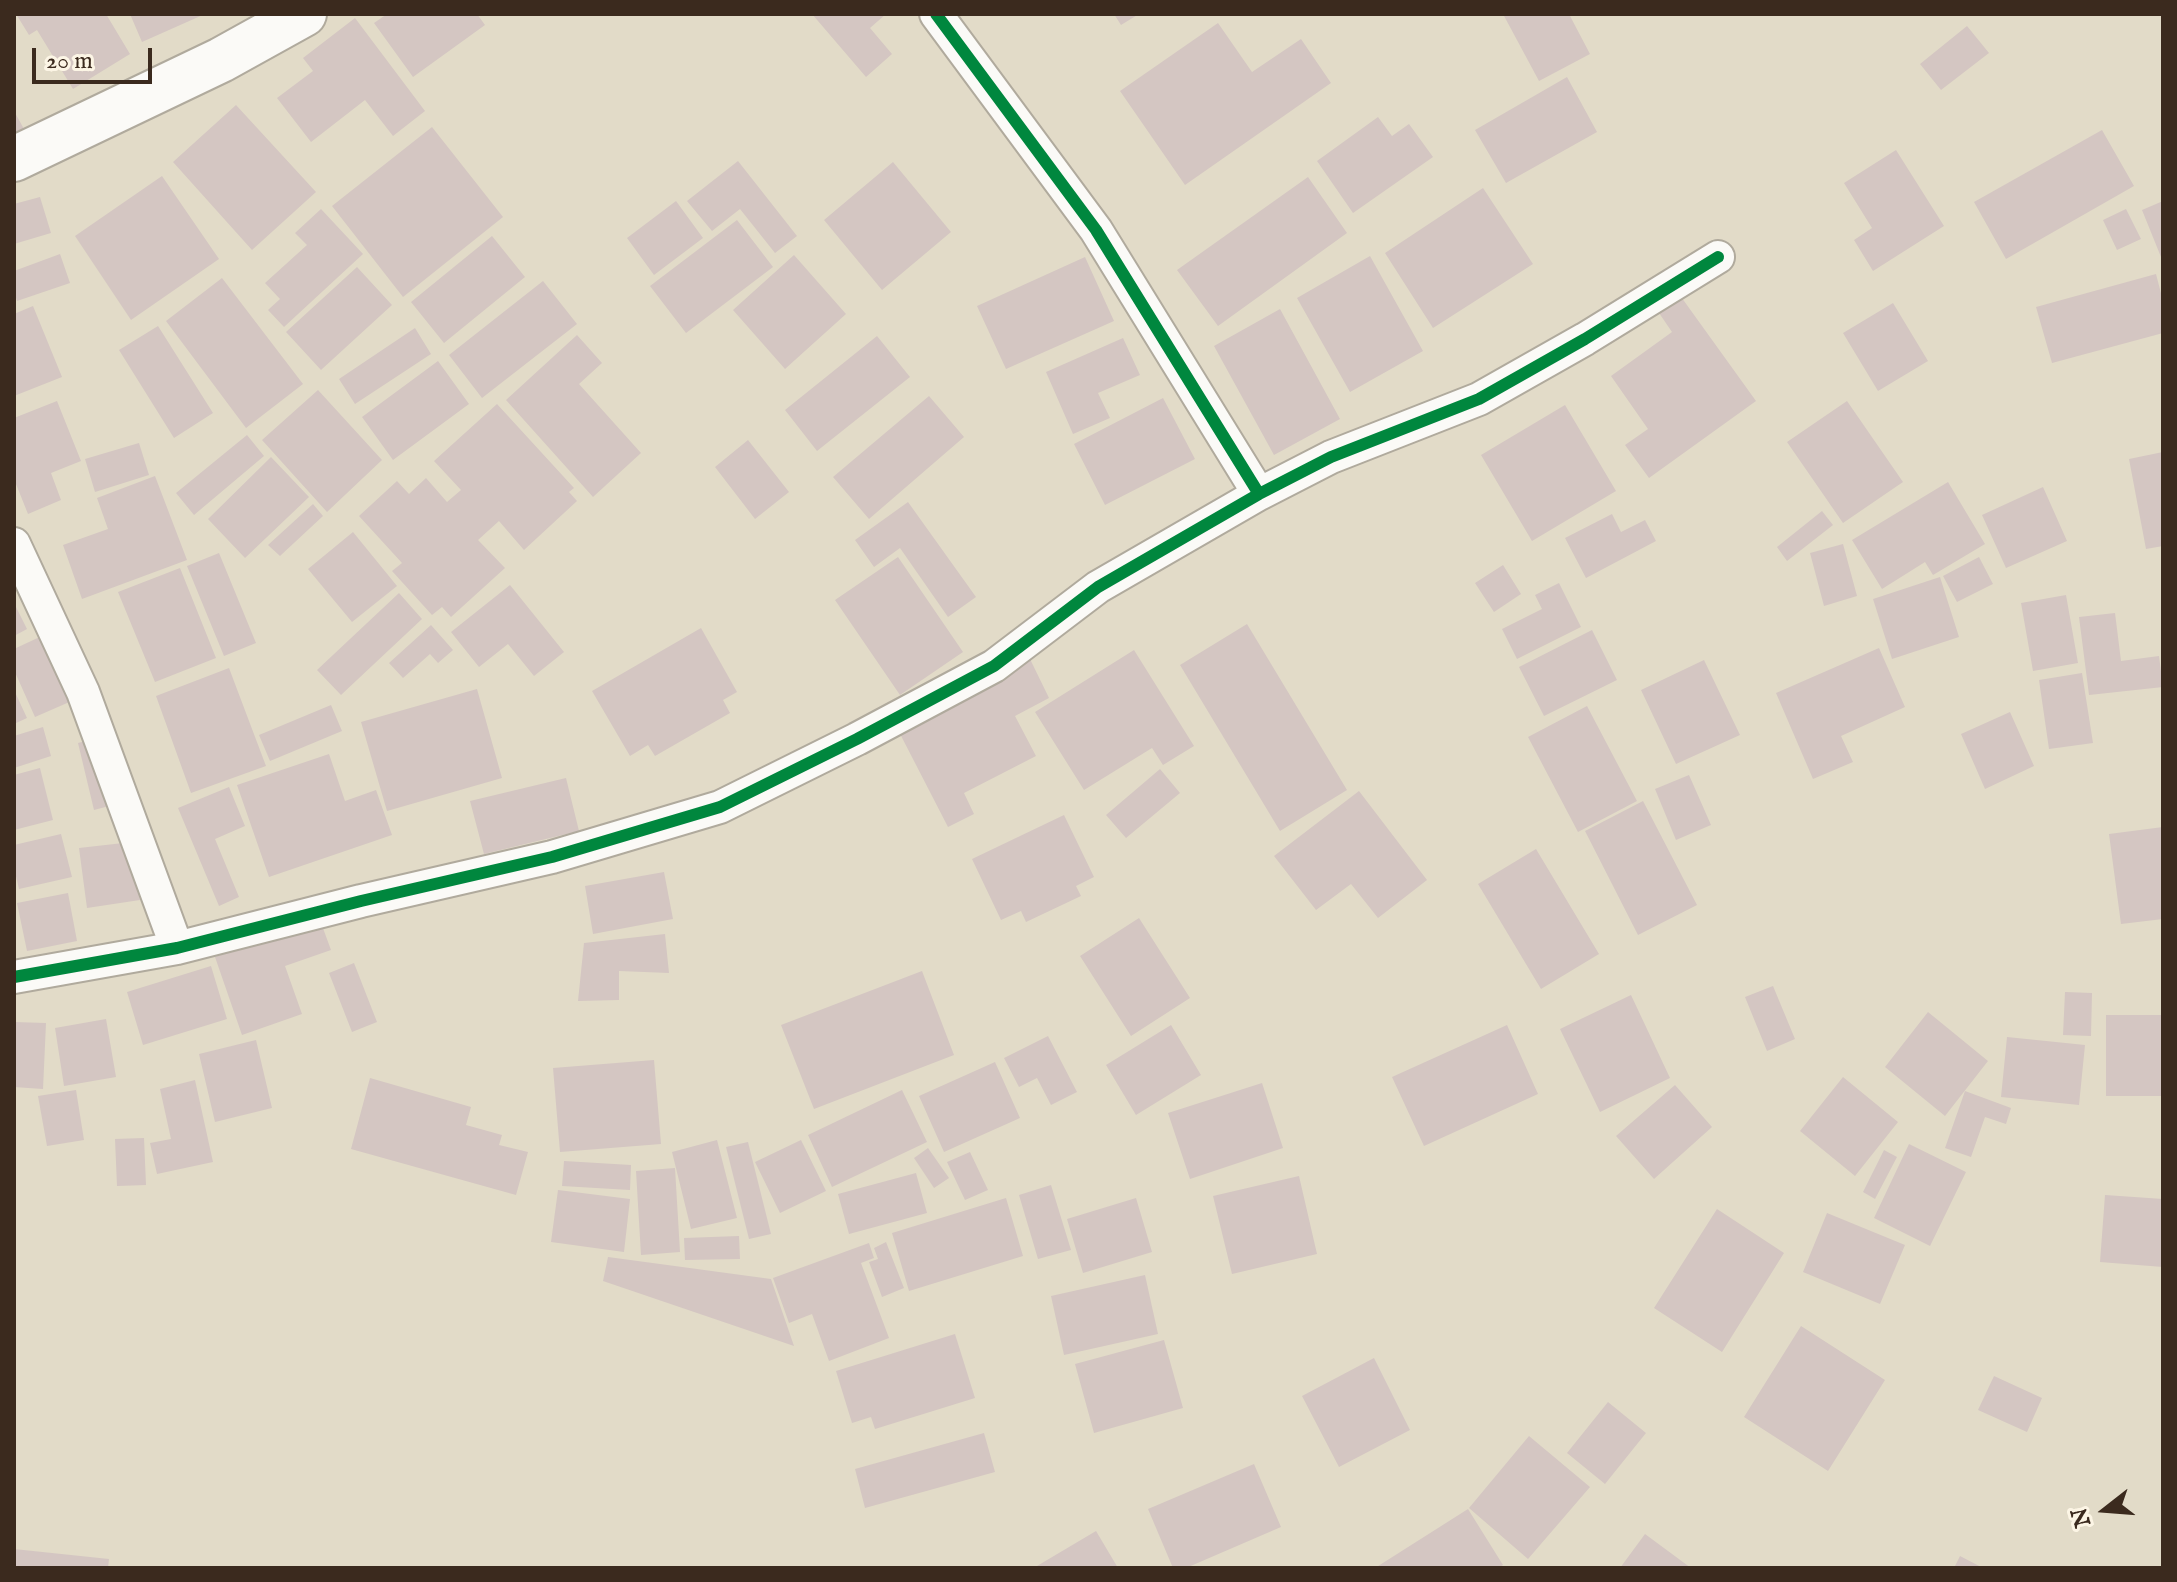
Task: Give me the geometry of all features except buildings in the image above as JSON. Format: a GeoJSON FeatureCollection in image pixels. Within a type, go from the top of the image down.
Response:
{"type":"FeatureCollection","features":[{"type":"Feature","properties":{"kind":"main road"},"geometry":{"type":"LineString","coordinates":[[14,159],[221,60],[304,14]]}},
{"type":"Feature","properties":{"kind":"street"},"geometry":{"type":"LineString","coordinates":[[936,14],[1096,230],[1259,494]]}},
{"type":"Feature","properties":{"kind":"street"},"geometry":{"type":"LineString","coordinates":[[14,977],[177,948],[552,857],[720,807],[994,666],[1098,587],[1259,494],[1331,457],[1479,399],[1585,339],[1718,257]]}},
{"type":"Feature","properties":{"kind":"street"},"geometry":{"type":"LineString","coordinates":[[14,544],[83,692],[177,948]]}},
{"type":"Feature","properties":{"kind":"cycle path"},"geometry":{"type":"LineString","coordinates":[[936,14],[1096,230],[1259,494]]}},
{"type":"Feature","properties":{"kind":"cycle path"},"geometry":{"type":"LineString","coordinates":[[14,977],[177,948],[552,857],[720,807],[994,666],[1098,587],[1259,494],[1331,457],[1479,399],[1585,339],[1718,257]]}}]}
